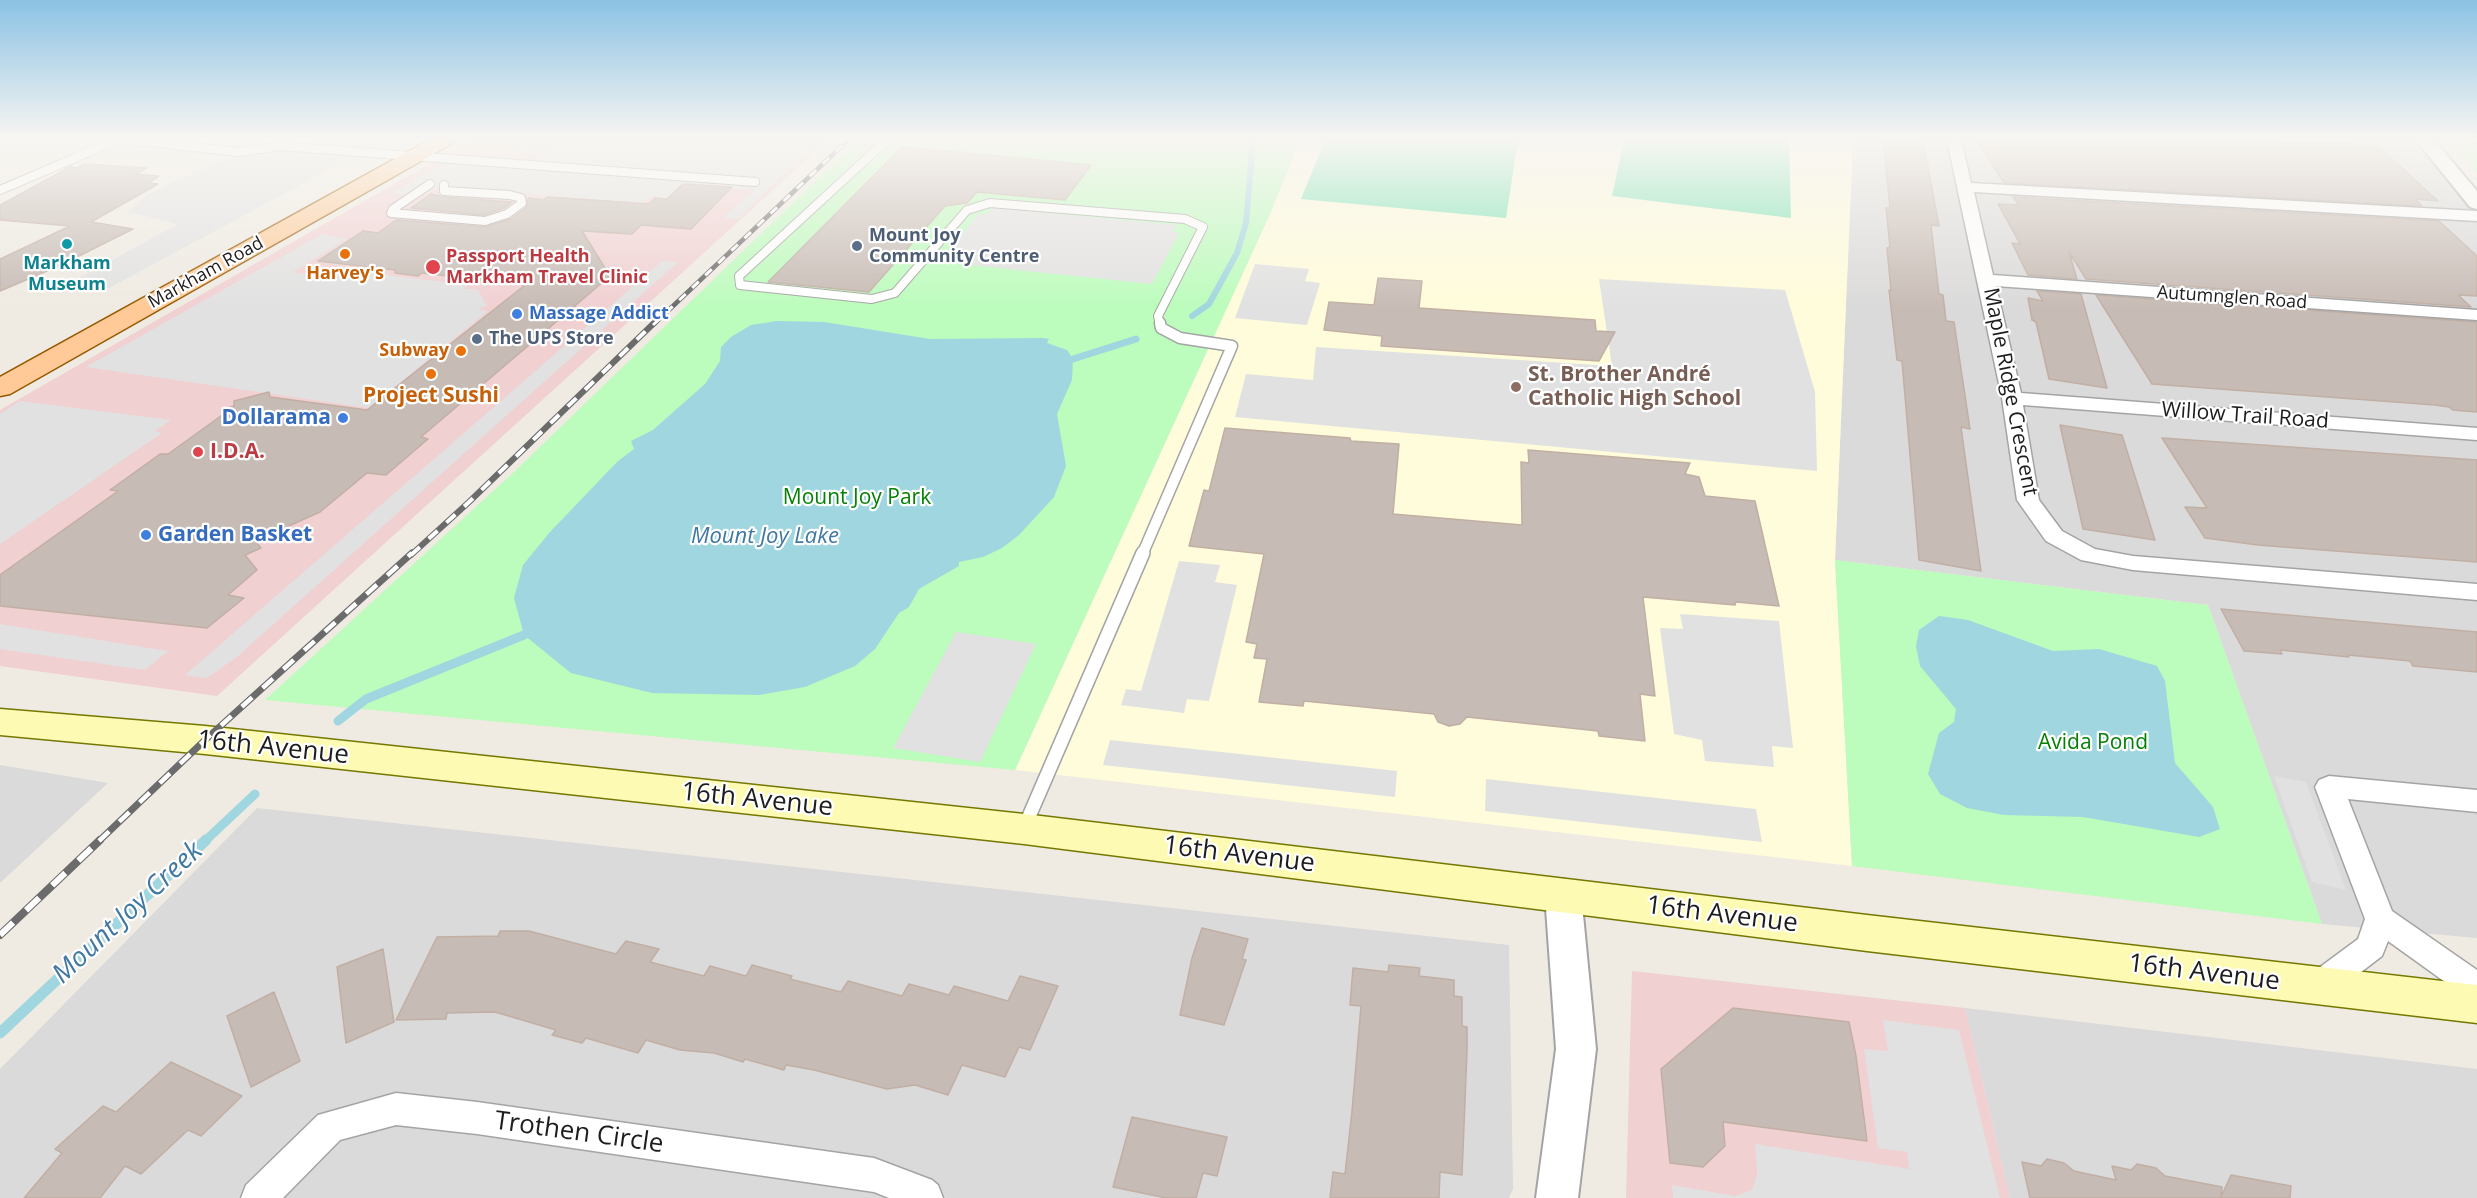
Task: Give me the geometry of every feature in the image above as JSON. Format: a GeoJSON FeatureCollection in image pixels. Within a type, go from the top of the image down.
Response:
{"type":"FeatureCollection","features":[{"type":"Feature","properties":{"kind":"main road","name":"Markham Road"},"geometry":{"type":"LineString","coordinates":[[0,366],[321,196]]}},
{"type":"Feature","properties":{"kind":"main road","name":"Markham Road"},"geometry":{"type":"LineString","coordinates":[[0,387],[329,196]]}},
{"type":"Feature","properties":{"kind":"main road","name":"16th Avenue"},"geometry":{"type":"LineString","coordinates":[[0,723],[205,740],[1024,829],[1563,894],[1843,931],[2477,1004]]}},
{"type":"Feature","properties":{"kind":"street","name":"Maple Ridge Crescent"},"geometry":{"type":"LineString","coordinates":[[1967,196],[2012,398],[2028,500],[2054,536],[2089,555],[2133,563],[2477,592]]}},
{"type":"Feature","properties":{"kind":"street"},"geometry":{"type":"LineString","coordinates":[[2122,196],[2477,216]]}},
{"type":"Feature","properties":{"kind":"street","name":"Autumnglen Road"},"geometry":{"type":"LineString","coordinates":[[1987,280],[2477,315]]}},
{"type":"Feature","properties":{"kind":"street","name":"Willow Trail Road"},"geometry":{"type":"LineString","coordinates":[[2012,398],[2477,434]]}},
{"type":"Feature","properties":{"kind":"street"},"geometry":{"type":"LineString","coordinates":[[2477,801],[2329,787],[2380,919],[2477,987]]}},
{"type":"Feature","properties":{"kind":"street"},"geometry":{"type":"LineString","coordinates":[[1557,1198],[1576,1049],[1563,894]]}},
{"type":"Feature","properties":{"kind":"street"},"geometry":{"type":"LineString","coordinates":[[2319,986],[2371,947],[2380,919]]}},
{"type":"Feature","properties":{"kind":"street","name":"Trothen Circle"},"geometry":{"type":"LineString","coordinates":[[259,1198],[330,1127],[396,1109],[477,1118],[874,1175],[919,1192],[925,1198]]}},
{"type":"Feature","properties":{"kind":"lane"},"geometry":{"type":"LineString","coordinates":[[412,196],[393,208],[391,213],[484,221],[507,214],[522,203],[521,198],[513,196]]}},
{"type":"Feature","properties":{"kind":"lane"},"geometry":{"type":"LineString","coordinates":[[826,196],[739,276],[740,285],[872,299],[895,293],[967,210],[990,203],[1185,219],[1203,227],[1158,316],[1161,328],[1180,338],[1232,346],[1024,829]]}},
{"type":"Feature","properties":{"kind":"shaded area"},"geometry":{"type":"Polygon","coordinates":[[[145,196],[280,196],[109,288],[72,282],[178,224],[128,212],[145,196]]]}},
{"type":"Feature","properties":{"kind":"shaded area"},"geometry":{"type":"Polygon","coordinates":[[[373,196],[767,196],[217,696],[0,666],[0,410],[373,196]]]}},
{"type":"Feature","properties":{"kind":"shaded area"},"geometry":{"type":"Polygon","coordinates":[[[552,196],[668,196],[665,199],[650,197],[643,203],[552,196]]]}},
{"type":"Feature","properties":{"kind":"shaded area"},"geometry":{"type":"Polygon","coordinates":[[[748,196],[762,196],[738,219],[723,218],[748,196]]]}},
{"type":"Feature","properties":{"kind":"shaded area","name":"St. Brother André Catholic High School"},"geometry":{"type":"Polygon","coordinates":[[[1277,196],[1851,196],[1835,560],[1852,866],[1015,770],[1277,196]]]}},
{"type":"Feature","properties":{"kind":"shaded area"},"geometry":{"type":"Polygon","coordinates":[[[1851,196],[2468,196],[2477,207],[2477,938],[2322,924],[2208,605],[1835,560],[1851,196]]]}},
{"type":"Feature","properties":{"kind":"shaded area"},"geometry":{"type":"Polygon","coordinates":[[[992,208],[1177,225],[1173,232],[1179,233],[1152,284],[941,262],[978,214],[987,215],[992,208]]]}},
{"type":"Feature","properties":{"kind":"shaded area"},"geometry":{"type":"Polygon","coordinates":[[[322,234],[347,239],[293,272],[309,275],[320,267],[468,285],[463,288],[478,290],[487,306],[477,309],[488,311],[369,408],[86,367],[322,234]]]}},
{"type":"Feature","properties":{"kind":"shaded area"},"geometry":{"type":"Polygon","coordinates":[[[662,261],[678,262],[238,656],[207,678],[185,675],[662,261]]]}},
{"type":"Feature","properties":{"kind":"shaded area"},"geometry":{"type":"Polygon","coordinates":[[[1255,264],[1309,269],[1305,281],[1320,283],[1307,325],[1235,318],[1255,264]]]}},
{"type":"Feature","properties":{"kind":"shaded area"},"geometry":{"type":"Polygon","coordinates":[[[1599,279],[1785,290],[1815,392],[1817,471],[1235,417],[1246,374],[1313,380],[1316,347],[1612,366],[1599,279]]]}},
{"type":"Feature","properties":{"kind":"shaded area"},"geometry":{"type":"Polygon","coordinates":[[[20,401],[171,420],[155,431],[162,433],[0,544],[0,414],[20,401]]]}},
{"type":"Feature","properties":{"kind":"shaded area"},"geometry":{"type":"Polygon","coordinates":[[[1179,561],[1220,565],[1215,582],[1237,585],[1209,701],[1187,699],[1184,713],[1121,705],[1126,689],[1141,691],[1179,561]]]}},
{"type":"Feature","properties":{"kind":"shaded area"},"geometry":{"type":"Polygon","coordinates":[[[1680,614],[1779,621],[1793,748],[1772,746],[1774,767],[1705,761],[1702,740],[1674,734],[1660,628],[1683,629],[1680,614]]]}},
{"type":"Feature","properties":{"kind":"shaded area"},"geometry":{"type":"Polygon","coordinates":[[[0,624],[168,651],[145,670],[0,649],[0,624]]]}},
{"type":"Feature","properties":{"kind":"shaded area"},"geometry":{"type":"Polygon","coordinates":[[[956,632],[1036,644],[980,762],[893,748],[956,632]]]}},
{"type":"Feature","properties":{"kind":"shaded area"},"geometry":{"type":"Polygon","coordinates":[[[1110,740],[1397,771],[1395,797],[1103,765],[1110,740]]]}},
{"type":"Feature","properties":{"kind":"shaded area"},"geometry":{"type":"Polygon","coordinates":[[[0,765],[108,783],[0,883],[0,765]]]}},
{"type":"Feature","properties":{"kind":"shaded area"},"geometry":{"type":"Polygon","coordinates":[[[2274,776],[2306,782],[2346,890],[2312,882],[2274,776]]]}},
{"type":"Feature","properties":{"kind":"shaded area"},"geometry":{"type":"Polygon","coordinates":[[[1486,779],[1756,809],[1762,842],[1485,811],[1486,779]]]}},
{"type":"Feature","properties":{"kind":"shaded area"},"geometry":{"type":"Polygon","coordinates":[[[257,808],[1509,945],[1513,1189],[1509,1198],[0,1198],[0,1069],[257,808]]]}},
{"type":"Feature","properties":{"kind":"shaded area"},"geometry":{"type":"Polygon","coordinates":[[[1632,971],[1965,1008],[2010,1198],[1626,1198],[1632,971]]]}},
{"type":"Feature","properties":{"kind":"shaded area"},"geometry":{"type":"Polygon","coordinates":[[[1965,1008],[2477,1069],[2477,1198],[2010,1198],[1965,1008]]]}},
{"type":"Feature","properties":{"kind":"shaded area"},"geometry":{"type":"Polygon","coordinates":[[[1883,1020],[1959,1030],[2000,1198],[1673,1198],[1672,1185],[1735,1196],[1752,1190],[1757,1175],[1755,1144],[1909,1169],[1907,1152],[1878,1148],[1864,1049],[1888,1051],[1883,1020]]]}},
{"type":"Feature","properties":{"kind":"green space","name":"Mount Joy Park"},"geometry":{"type":"Polygon","coordinates":[[[800,196],[1277,196],[1015,770],[265,700],[514,472],[800,196]]]}},
{"type":"Feature","properties":{"kind":"green space"},"geometry":{"type":"Polygon","coordinates":[[[1302,196],[1509,196],[1506,218],[1301,199],[1302,196]]]}},
{"type":"Feature","properties":{"kind":"green space"},"geometry":{"type":"Polygon","coordinates":[[[1612,196],[1790,196],[1791,218],[1612,196]]]}},
{"type":"Feature","properties":{"kind":"green space","name":"Avida Pond"},"geometry":{"type":"Polygon","coordinates":[[[1835,560],[2208,605],[2322,924],[1852,866],[1835,560]]]}},
{"type":"Feature","properties":{"kind":"water","name":"Mount Joy Lake"},"geometry":{"type":"Polygon","coordinates":[[[777,321],[824,322],[930,339],[1043,338],[1049,339],[1047,343],[1067,350],[1073,359],[1072,380],[1057,414],[1066,466],[1054,497],[1019,535],[1002,548],[983,557],[959,562],[959,566],[919,589],[909,607],[899,613],[875,649],[855,666],[805,687],[759,695],[652,693],[571,673],[524,635],[514,598],[523,565],[550,532],[617,462],[634,449],[631,441],[653,430],[705,384],[720,361],[721,347],[731,337],[751,325],[777,321]]]}},
{"type":"Feature","properties":{"kind":"water","name":"Avida Pond"},"geometry":{"type":"Polygon","coordinates":[[[1939,616],[1968,620],[2053,651],[2099,649],[2157,666],[2165,681],[2175,763],[2213,807],[2220,829],[2199,837],[2083,817],[2004,815],[1967,808],[1940,794],[1928,774],[1939,733],[1954,722],[1956,709],[1920,666],[1916,646],[1919,630],[1939,616]]]}},
{"type":"Feature","properties":{"kind":"building"},"geometry":{"type":"Polygon","coordinates":[[[17,196],[137,196],[91,222],[133,229],[61,265],[0,291],[0,259],[70,226],[0,220],[0,205],[17,196]]]}},
{"type":"Feature","properties":{"kind":"building"},"geometry":{"type":"Polygon","coordinates":[[[428,196],[512,202],[504,208],[484,215],[411,208],[428,196]]]}},
{"type":"Feature","properties":{"kind":"building"},"geometry":{"type":"Polygon","coordinates":[[[670,196],[723,196],[691,229],[641,225],[632,234],[582,231],[610,276],[421,437],[428,439],[386,475],[367,473],[320,512],[255,541],[261,548],[245,555],[257,570],[228,595],[244,598],[207,628],[0,606],[0,575],[118,491],[110,490],[160,454],[168,454],[225,413],[224,409],[234,406],[234,401],[269,392],[270,397],[367,410],[525,285],[422,273],[418,276],[395,273],[395,270],[318,261],[363,231],[378,233],[396,220],[486,227],[511,219],[526,208],[528,198],[544,200],[547,197],[649,204],[655,198],[667,199],[670,196]]]}},
{"type":"Feature","properties":{"kind":"building"},"geometry":{"type":"Polygon","coordinates":[[[853,196],[973,196],[967,203],[945,206],[869,292],[768,282],[853,196]]]}},
{"type":"Feature","properties":{"kind":"building"},"geometry":{"type":"Polygon","coordinates":[[[1020,196],[1068,196],[1065,200],[1020,196]]]}},
{"type":"Feature","properties":{"kind":"building"},"geometry":{"type":"Polygon","coordinates":[[[1889,196],[1933,196],[1939,226],[1931,225],[1939,294],[1943,295],[1946,321],[1954,322],[1970,429],[1961,427],[1981,571],[1919,560],[1902,361],[1897,360],[1889,290],[1891,291],[1887,248],[1890,247],[1886,208],[1890,208],[1889,196]]]}},
{"type":"Feature","properties":{"kind":"building"},"geometry":{"type":"Polygon","coordinates":[[[2239,196],[2432,196],[2438,201],[2415,199],[2422,206],[2239,196]]]}},
{"type":"Feature","properties":{"kind":"building"},"geometry":{"type":"Polygon","coordinates":[[[2013,197],[2439,221],[2477,256],[2477,296],[2458,295],[2471,307],[2086,279],[2069,252],[2077,279],[2028,275],[2012,243],[2020,244],[1998,204],[2019,205],[2013,197]]]}},
{"type":"Feature","properties":{"kind":"building"},"geometry":{"type":"Polygon","coordinates":[[[1378,278],[1422,281],[1419,308],[1595,320],[1596,331],[1615,332],[1599,361],[1381,346],[1382,336],[1324,330],[1329,302],[1374,305],[1378,278]]]}},
{"type":"Feature","properties":{"kind":"building"},"geometry":{"type":"Polygon","coordinates":[[[2037,291],[2081,294],[2107,388],[2049,379],[2028,298],[2043,301],[2037,291]]]}},
{"type":"Feature","properties":{"kind":"building"},"geometry":{"type":"Polygon","coordinates":[[[2096,295],[2477,322],[2477,412],[2453,410],[2449,407],[2435,405],[2152,384],[2096,295]]]}},
{"type":"Feature","properties":{"kind":"building"},"geometry":{"type":"Polygon","coordinates":[[[2060,425],[2122,435],[2155,540],[2083,529],[2060,425]]]}},
{"type":"Feature","properties":{"kind":"building"},"geometry":{"type":"Polygon","coordinates":[[[1225,428],[1399,444],[1393,514],[1522,525],[1521,462],[1529,463],[1528,450],[1690,463],[1685,474],[1699,477],[1705,496],[1755,501],[1779,606],[1736,602],[1735,605],[1643,597],[1655,696],[1640,694],[1645,741],[1599,736],[1598,731],[1467,717],[1460,724],[1449,726],[1438,722],[1434,714],[1304,701],[1303,706],[1259,702],[1267,659],[1254,658],[1257,644],[1246,642],[1264,554],[1189,546],[1204,490],[1209,491],[1225,428]]]}},
{"type":"Feature","properties":{"kind":"building"},"geometry":{"type":"Polygon","coordinates":[[[2162,438],[2477,460],[2477,562],[2258,545],[2205,538],[2185,507],[2207,508],[2162,438]]]}},
{"type":"Feature","properties":{"kind":"building"},"geometry":{"type":"Polygon","coordinates":[[[2221,609],[2477,632],[2477,672],[2413,666],[2410,661],[2348,655],[2349,657],[2280,650],[2282,654],[2244,651],[2221,609]]]}},
{"type":"Feature","properties":{"kind":"building"},"geometry":{"type":"Polygon","coordinates":[[[1202,928],[1248,939],[1242,959],[1246,960],[1224,1025],[1180,1015],[1192,958],[1202,928]]]}},
{"type":"Feature","properties":{"kind":"building"},"geometry":{"type":"Polygon","coordinates":[[[500,931],[529,931],[616,954],[626,941],[659,949],[650,962],[704,976],[710,966],[746,976],[752,965],[792,976],[790,979],[841,992],[848,981],[902,996],[909,984],[949,995],[954,986],[1008,1001],[1020,976],[1058,986],[1030,1050],[1019,1047],[1005,1077],[962,1065],[948,1095],[915,1085],[887,1089],[814,1070],[786,1065],[784,1070],[745,1059],[743,1062],[714,1053],[680,1050],[646,1040],[638,1053],[586,1038],[582,1043],[552,1035],[556,1030],[495,1012],[447,1013],[446,1019],[396,1020],[437,937],[498,936],[500,931]]]}},
{"type":"Feature","properties":{"kind":"building"},"geometry":{"type":"Polygon","coordinates":[[[383,949],[394,1022],[346,1043],[337,967],[383,949]]]}},
{"type":"Feature","properties":{"kind":"building"},"geometry":{"type":"Polygon","coordinates":[[[1389,965],[1420,968],[1419,976],[1454,980],[1454,996],[1462,997],[1462,1026],[1467,1027],[1467,1051],[1462,1175],[1440,1172],[1439,1198],[1330,1198],[1333,1172],[1345,1174],[1352,1111],[1361,1006],[1350,1005],[1353,968],[1388,972],[1389,965]]]}},
{"type":"Feature","properties":{"kind":"building"},"geometry":{"type":"Polygon","coordinates":[[[274,992],[300,1061],[251,1087],[227,1016],[274,992]]]}},
{"type":"Feature","properties":{"kind":"building"},"geometry":{"type":"Polygon","coordinates":[[[1733,1008],[1849,1022],[1856,1056],[1867,1141],[1723,1122],[1725,1146],[1703,1167],[1670,1163],[1661,1069],[1733,1008]]]}},
{"type":"Feature","properties":{"kind":"building"},"geometry":{"type":"Polygon","coordinates":[[[171,1062],[242,1096],[201,1136],[188,1130],[141,1174],[125,1166],[100,1198],[24,1198],[62,1153],[55,1149],[103,1106],[116,1112],[171,1062]]]}},
{"type":"Feature","properties":{"kind":"building"},"geometry":{"type":"Polygon","coordinates":[[[1132,1117],[1227,1137],[1217,1176],[1203,1173],[1196,1198],[1166,1198],[1113,1187],[1132,1117]]]}},
{"type":"Feature","properties":{"kind":"building"},"geometry":{"type":"Polygon","coordinates":[[[2047,1159],[2064,1163],[2074,1171],[2116,1180],[2112,1166],[2131,1170],[2137,1164],[2156,1168],[2165,1176],[2222,1187],[2221,1197],[2231,1175],[2291,1186],[2290,1198],[2030,1198],[2022,1162],[2041,1166],[2047,1159]]]}},
{"type":"Feature","properties":{"kind":"waterway","name":"Mount Joy Creek"},"geometry":{"type":"LineString","coordinates":[[1192,316],[1209,304],[1237,253],[1246,223],[1248,196]]}},
{"type":"Feature","properties":{"kind":"waterway","name":"Mount Joy Creek"},"geometry":{"type":"LineString","coordinates":[[1073,359],[1136,339]]}},
{"type":"Feature","properties":{"kind":"waterway","name":"Mount Joy Creek"},"geometry":{"type":"LineString","coordinates":[[338,721],[366,699],[524,635]]}},
{"type":"Feature","properties":{"kind":"waterway","name":"Mount Joy Creek"},"geometry":{"type":"LineString","coordinates":[[205,841],[255,794]]}},
{"type":"Feature","properties":{"kind":"waterway","name":"Mount Joy Creek"},"geometry":{"type":"LineString","coordinates":[[0,1033],[206,840]]}},
{"type":"Feature","properties":{"kind":"railway"},"geometry":{"type":"LineString","coordinates":[[653,325],[789,196]]}},
{"type":"Feature","properties":{"kind":"railway"},"geometry":{"type":"LineString","coordinates":[[411,555],[654,323]]}},
{"type":"Feature","properties":{"kind":"railway"},"geometry":{"type":"LineString","coordinates":[[99,841],[205,740],[412,553]]}},
{"type":"Feature","properties":{"kind":"railway"},"geometry":{"type":"LineString","coordinates":[[0,935],[100,840]]}},
{"type":"Feature","properties":{"kind":"place","name":"Markham Museum"},"geometry":{"type":"Point","coordinates":[67,244]}},
{"type":"Feature","properties":{"kind":"place","name":"Mount Joy Community Centre"},"geometry":{"type":"Point","coordinates":[857,246]}},
{"type":"Feature","properties":{"kind":"place","name":"Harvey's"},"geometry":{"type":"Point","coordinates":[345,254]}},
{"type":"Feature","properties":{"kind":"place","name":"Passport Health Markham Travel Clinic"},"geometry":{"type":"Point","coordinates":[433,267]}},
{"type":"Feature","properties":{"kind":"place","name":"Massage Addict"},"geometry":{"type":"Point","coordinates":[517,314]}},
{"type":"Feature","properties":{"kind":"place","name":"The UPS Store"},"geometry":{"type":"Point","coordinates":[477,339]}},
{"type":"Feature","properties":{"kind":"place","name":"Subway"},"geometry":{"type":"Point","coordinates":[461,351]}},
{"type":"Feature","properties":{"kind":"place","name":"Project Sushi"},"geometry":{"type":"Point","coordinates":[431,374]}},
{"type":"Feature","properties":{"kind":"place","name":"St. Brother André Catholic High School"},"geometry":{"type":"Point","coordinates":[1516,387]}},
{"type":"Feature","properties":{"kind":"place","name":"Dollarama"},"geometry":{"type":"Point","coordinates":[343,418]}},
{"type":"Feature","properties":{"kind":"place","name":"I.D.A."},"geometry":{"type":"Point","coordinates":[198,452]}},
{"type":"Feature","properties":{"kind":"place","name":"Garden Basket"},"geometry":{"type":"Point","coordinates":[146,535]}}]}
